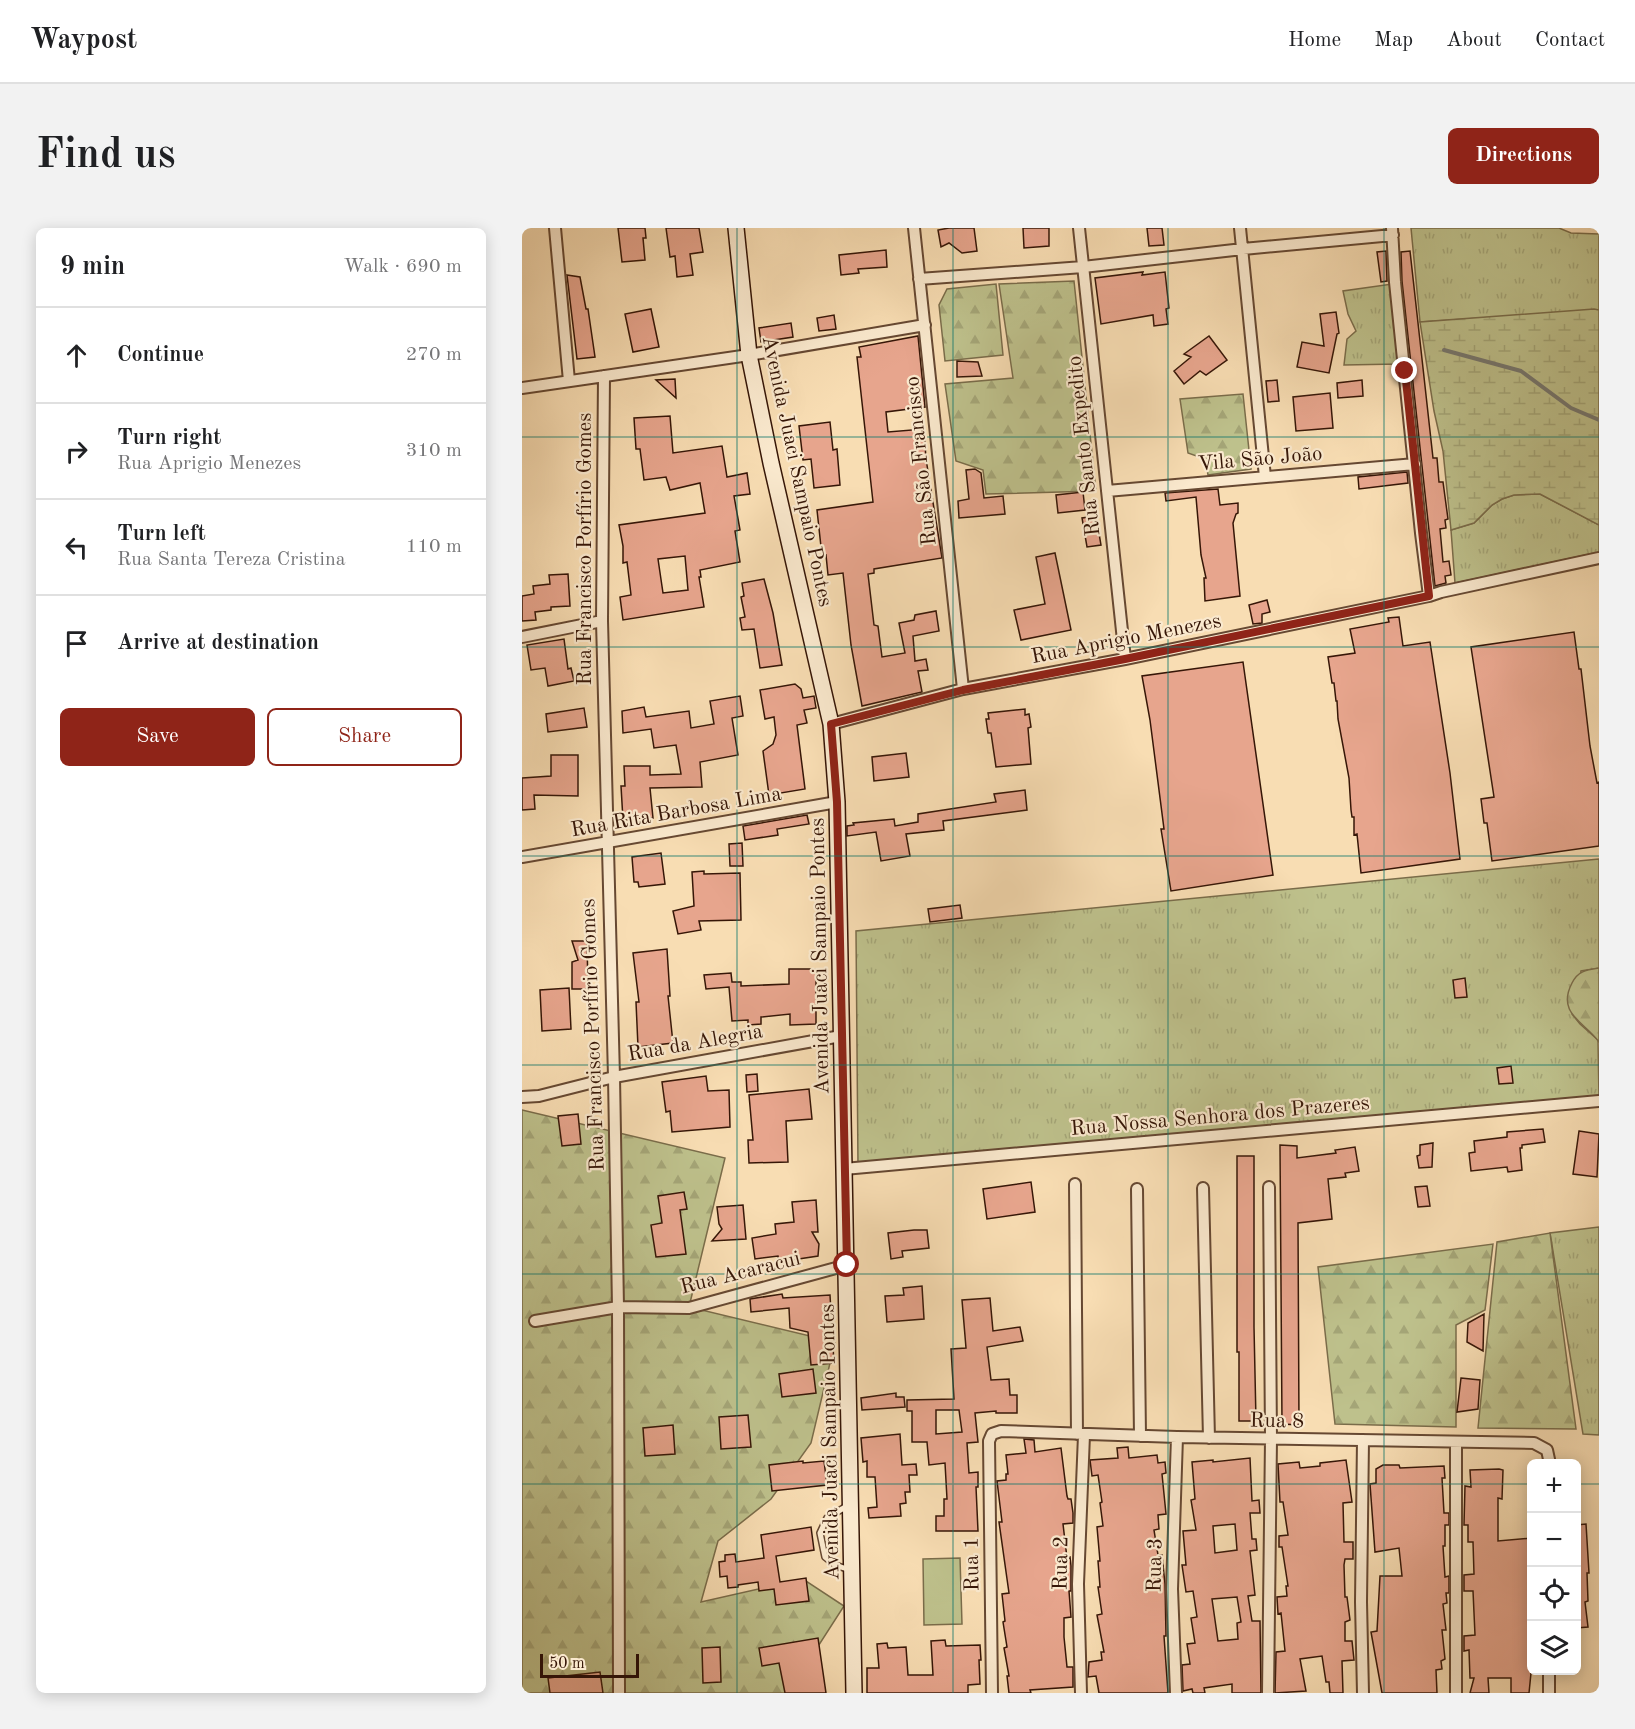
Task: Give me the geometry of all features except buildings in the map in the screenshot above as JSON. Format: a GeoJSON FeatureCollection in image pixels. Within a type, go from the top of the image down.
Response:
{"type":"FeatureCollection","features":[{"type":"Feature","properties":{"kind":"main road","name":"Avenida Juaci Sampaio Pontes"},"geometry":{"type":"LineString","coordinates":[[736,228],[749,355],[831,724],[837,802],[854,1693]]}},
{"type":"Feature","properties":{"kind":"street"},"geometry":{"type":"LineString","coordinates":[[555,228],[568,381]]}},
{"type":"Feature","properties":{"kind":"street","name":"Rua São Francisco"},"geometry":{"type":"LineString","coordinates":[[914,228],[963,690]]}},
{"type":"Feature","properties":{"kind":"street","name":"Rua Santo Expedito"},"geometry":{"type":"LineString","coordinates":[[1079,228],[1125,659]]}},
{"type":"Feature","properties":{"kind":"street"},"geometry":{"type":"LineString","coordinates":[[1240,228],[1265,477]]}},
{"type":"Feature","properties":{"kind":"street"},"geometry":{"type":"LineString","coordinates":[[919,279],[1083,267],[1393,232],[1395,282],[1429,596]]}},
{"type":"Feature","properties":{"kind":"street"},"geometry":{"type":"LineString","coordinates":[[522,388],[749,355],[925,325]]}},
{"type":"Feature","properties":{"kind":"street","name":"Rua Francisco Porfírio Gomes"},"geometry":{"type":"LineString","coordinates":[[604,376],[602,621],[618,1307],[619,1693]]}},
{"type":"Feature","properties":{"kind":"street","name":"Vila São João"},"geometry":{"type":"LineString","coordinates":[[1107,492],[1415,464]]}},
{"type":"Feature","properties":{"kind":"street","name":"Rua Aprigio Menezes"},"geometry":{"type":"LineString","coordinates":[[831,724],[963,690],[1429,596],[1599,558]]}},
{"type":"Feature","properties":{"kind":"street"},"geometry":{"type":"LineString","coordinates":[[522,637],[602,621]]}},
{"type":"Feature","properties":{"kind":"street","name":"Rua Rita Barbosa Lima"},"geometry":{"type":"LineString","coordinates":[[522,857],[837,802]]}},
{"type":"Feature","properties":{"kind":"street","name":"Rua da Alegria"},"geometry":{"type":"LineString","coordinates":[[522,1097],[539,1096],[614,1077],[841,1036]]}},
{"type":"Feature","properties":{"kind":"street","name":"Rua Nossa Senhora dos Prazeres"},"geometry":{"type":"LineString","coordinates":[[844,1169],[1599,1101]]}},
{"type":"Feature","properties":{"kind":"street","name":"Rua 2"},"geometry":{"type":"LineString","coordinates":[[1075,1184],[1080,1434],[1078,1584],[1081,1693]]}},
{"type":"Feature","properties":{"kind":"street"},"geometry":{"type":"LineString","coordinates":[[1268,1693],[1271,1439],[1269,1186]]}},
{"type":"Feature","properties":{"kind":"street"},"geometry":{"type":"LineString","coordinates":[[1203,1188],[1209,1438]]}},
{"type":"Feature","properties":{"kind":"street"},"geometry":{"type":"LineString","coordinates":[[1137,1189],[1140,1436]]}},
{"type":"Feature","properties":{"kind":"street","name":"Rua Acaracui"},"geometry":{"type":"LineString","coordinates":[[534,1321],[618,1307],[689,1308],[847,1265]]}},
{"type":"Feature","properties":{"kind":"street","name":"Rua 8"},"geometry":{"type":"LineString","coordinates":[[992,1434],[1000,1431],[1209,1438],[1534,1443],[1546,1450],[1549,1459]]}},
{"type":"Feature","properties":{"kind":"street","name":"Rua 1"},"geometry":{"type":"LineString","coordinates":[[992,1434],[989,1441],[992,1693]]}},
{"type":"Feature","properties":{"kind":"street","name":"Rua 3"},"geometry":{"type":"LineString","coordinates":[[1176,1437],[1172,1589],[1176,1693]]}},
{"type":"Feature","properties":{"kind":"street"},"geometry":{"type":"LineString","coordinates":[[1363,1440],[1361,1602],[1363,1693]]}},
{"type":"Feature","properties":{"kind":"street"},"geometry":{"type":"LineString","coordinates":[[1456,1442],[1456,1693]]}},
{"type":"Feature","properties":{"kind":"street"},"geometry":{"type":"LineString","coordinates":[[1549,1675],[1549,1693]]}},
{"type":"Feature","properties":{"kind":"lane"},"geometry":{"type":"LineString","coordinates":[[851,1504],[827,1518],[820,1533],[825,1557],[835,1565],[852,1571]]}},
{"type":"Feature","properties":{"kind":"green space"},"geometry":{"type":"Polygon","coordinates":[[[1411,228],[1559,228],[1571,233],[1599,234],[1599,310],[1420,322],[1411,228]]]}},
{"type":"Feature","properties":{"kind":"green space"},"geometry":{"type":"Polygon","coordinates":[[[1074,281],[1096,491],[986,494],[983,470],[956,461],[945,384],[1013,378],[999,284],[1074,281]]]}},
{"type":"Feature","properties":{"kind":"green space"},"geometry":{"type":"Polygon","coordinates":[[[996,284],[1003,355],[945,361],[939,305],[947,289],[996,284]]]}},
{"type":"Feature","properties":{"kind":"green space"},"geometry":{"type":"Polygon","coordinates":[[[1392,284],[1398,364],[1344,365],[1347,339],[1356,331],[1348,314],[1343,291],[1392,284]]]}},
{"type":"Feature","properties":{"kind":"green space"},"geometry":{"type":"Polygon","coordinates":[[[1599,310],[1599,525],[1540,494],[1514,495],[1502,499],[1492,505],[1474,523],[1451,530],[1443,451],[1434,411],[1420,322],[1599,310]]]}},
{"type":"Feature","properties":{"kind":"green space"},"geometry":{"type":"Polygon","coordinates":[[[1243,394],[1251,469],[1208,475],[1205,459],[1188,453],[1180,399],[1243,394]]]}},
{"type":"Feature","properties":{"kind":"green space"},"geometry":{"type":"Polygon","coordinates":[[[1540,494],[1599,525],[1599,552],[1455,583],[1451,530],[1474,523],[1492,505],[1502,499],[1514,495],[1540,494]]]}},
{"type":"Feature","properties":{"kind":"green space"},"geometry":{"type":"Polygon","coordinates":[[[1599,859],[1599,968],[1581,971],[1572,1014],[1598,1040],[1599,1099],[858,1165],[856,931],[1599,859]]]}},
{"type":"Feature","properties":{"kind":"green space"},"geometry":{"type":"Polygon","coordinates":[[[1599,968],[1599,1042],[1574,1017],[1570,1010],[1568,994],[1577,976],[1586,970],[1599,968]]]}},
{"type":"Feature","properties":{"kind":"green space"},"geometry":{"type":"Polygon","coordinates":[[[522,1110],[725,1158],[689,1307],[835,1342],[811,1443],[771,1499],[718,1541],[701,1602],[803,1579],[844,1606],[788,1693],[522,1693],[522,1110]]]}},
{"type":"Feature","properties":{"kind":"green space"},"geometry":{"type":"Polygon","coordinates":[[[1599,1227],[1599,1435],[1583,1434],[1550,1233],[1599,1227]]]}},
{"type":"Feature","properties":{"kind":"green space"},"geometry":{"type":"Polygon","coordinates":[[[1550,1233],[1576,1429],[1478,1428],[1497,1242],[1550,1233]]]}},
{"type":"Feature","properties":{"kind":"green space"},"geometry":{"type":"Polygon","coordinates":[[[1493,1244],[1485,1310],[1456,1325],[1456,1427],[1335,1424],[1318,1267],[1493,1244]]]}},
{"type":"Feature","properties":{"kind":"green space"},"geometry":{"type":"Polygon","coordinates":[[[960,1558],[962,1624],[924,1625],[923,1559],[960,1558]]]}},
{"type":"Feature","properties":{"kind":"waterway"},"geometry":{"type":"LineString","coordinates":[[1444,350],[1521,371],[1571,408],[1599,420]]}},
{"type":"Feature","properties":{"kind":"route"},"geometry":{"type":"LineString","coordinates":[[847,1265],[837,802],[831,724],[963,690],[1429,596],[1405,371]]}}]}
